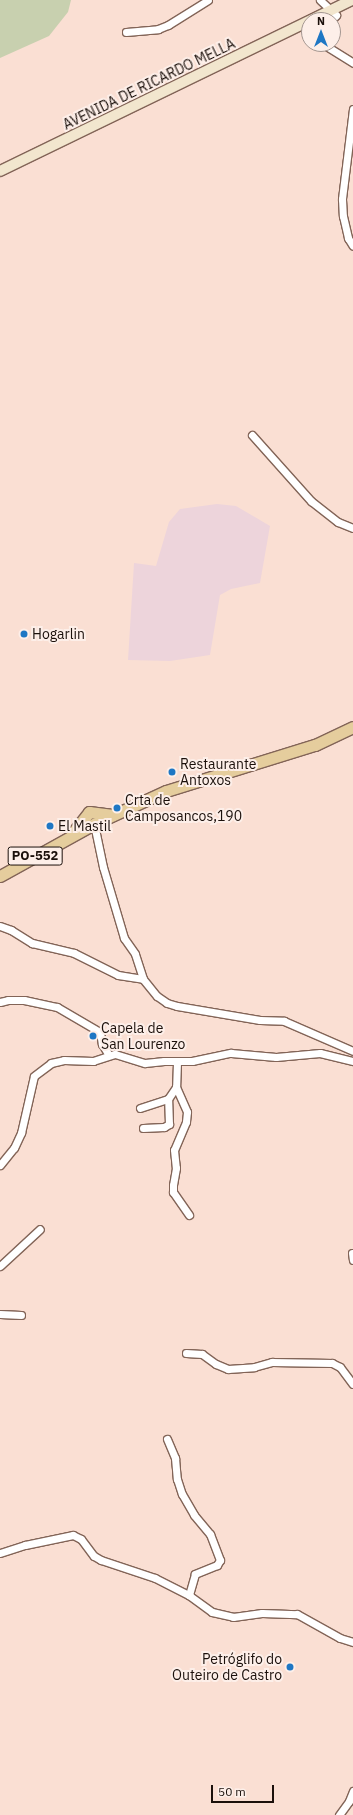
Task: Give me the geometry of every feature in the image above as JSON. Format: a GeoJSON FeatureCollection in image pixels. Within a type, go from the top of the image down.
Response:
{"type":"FeatureCollection","features":[{"type":"Feature","properties":{"kind":"main road","name":"AVENIDA DE RICARDO MELLA"},"geometry":{"type":"LineString","coordinates":[[336,12],[352,0]]}},
{"type":"Feature","properties":{"kind":"main road","name":"AVENIDA DE RICARDO MELLA"},"geometry":{"type":"LineString","coordinates":[[0,171],[301,25]]}},
{"type":"Feature","properties":{"kind":"main road","name":"PO-552"},"geometry":{"type":"LineString","coordinates":[[0,876],[94,824],[176,788],[315,745],[353,726]]}},
{"type":"Feature","properties":{"kind":"main road","name":"PO-552"},"geometry":{"type":"LineString","coordinates":[[71,836],[90,815],[113,815]]}},
{"type":"Feature","properties":{"kind":"main road"},"geometry":{"type":"LineString","coordinates":[[90,815],[96,817],[94,824]]}},
{"type":"Feature","properties":{"kind":"street"},"geometry":{"type":"LineString","coordinates":[[126,32],[158,28],[168,25],[208,0]]}},
{"type":"Feature","properties":{"kind":"street"},"geometry":{"type":"LineString","coordinates":[[320,0],[330,12]]}},
{"type":"Feature","properties":{"kind":"street"},"geometry":{"type":"LineString","coordinates":[[336,52],[353,63]]}},
{"type":"Feature","properties":{"kind":"street"},"geometry":{"type":"LineString","coordinates":[[353,109],[342,198],[348,238],[353,246]]}},
{"type":"Feature","properties":{"kind":"street"},"geometry":{"type":"LineString","coordinates":[[252,435],[311,501],[338,522],[353,528]]}},
{"type":"Feature","properties":{"kind":"street"},"geometry":{"type":"LineString","coordinates":[[94,824],[103,867],[124,938],[135,954],[143,979],[157,996],[167,1003],[177,1006],[260,1020],[284,1021],[353,1051]]}},
{"type":"Feature","properties":{"kind":"street"},"geometry":{"type":"LineString","coordinates":[[0,926],[11,930],[32,943],[74,953],[118,975],[143,979]]}},
{"type":"Feature","properties":{"kind":"street"},"geometry":{"type":"LineString","coordinates":[[0,1002],[8,1000],[24,1000],[57,1007],[100,1032],[102,1044],[109,1055]]}},
{"type":"Feature","properties":{"kind":"street"},"geometry":{"type":"LineString","coordinates":[[0,1165],[14,1148],[21,1133],[30,1088],[34,1076],[51,1063],[64,1060],[94,1061],[109,1055],[128,1057],[145,1063],[206,1059],[226,1053],[276,1057],[310,1052],[353,1061]]}},
{"type":"Feature","properties":{"kind":"street"},"geometry":{"type":"LineString","coordinates":[[140,1108],[168,1099],[176,1087],[177,1062]]}},
{"type":"Feature","properties":{"kind":"street"},"geometry":{"type":"LineString","coordinates":[[176,1087],[179,1090],[187,1112],[186,1122],[174,1150],[176,1168],[173,1192],[189,1215]]}},
{"type":"Feature","properties":{"kind":"street"},"geometry":{"type":"LineString","coordinates":[[142,1128],[167,1127],[170,1121],[168,1099]]}},
{"type":"Feature","properties":{"kind":"street"},"geometry":{"type":"LineString","coordinates":[[0,1266],[40,1229]]}},
{"type":"Feature","properties":{"kind":"street"},"geometry":{"type":"LineString","coordinates":[[0,1314],[21,1315]]}},
{"type":"Feature","properties":{"kind":"street"},"geometry":{"type":"LineString","coordinates":[[186,1353],[202,1354],[216,1364],[228,1369],[254,1367],[272,1362],[332,1363],[340,1367],[353,1384]]}},
{"type":"Feature","properties":{"kind":"street"},"geometry":{"type":"LineString","coordinates":[[167,1439],[175,1458],[177,1479],[182,1494],[194,1516],[210,1534],[220,1560],[217,1565],[195,1574],[189,1595]]}},
{"type":"Feature","properties":{"kind":"street"},"geometry":{"type":"LineString","coordinates":[[0,1553],[25,1545],[73,1535],[81,1539],[94,1556],[101,1560],[145,1574],[189,1595],[212,1612],[233,1617],[262,1613],[297,1614],[340,1638],[353,1642]]}},
{"type":"Feature","properties":{"kind":"street"},"geometry":{"type":"LineString","coordinates":[[339,1815],[351,1803],[353,1791]]}},
{"type":"Feature","properties":{"kind":"shaded area"},"geometry":{"type":"Polygon","coordinates":[[[217,504],[236,506],[270,526],[260,583],[231,589],[220,595],[210,655],[170,661],[128,660],[134,563],[156,566],[169,522],[180,509],[217,504]]]}},
{"type":"Feature","properties":{"kind":"green space"},"geometry":{"type":"Polygon","coordinates":[[[0,0],[71,0],[68,12],[49,36],[0,58],[0,0]]]}},
{"type":"Feature","properties":{"kind":"place","name":"Hogarlin"},"geometry":{"type":"Point","coordinates":[24,634]}},
{"type":"Feature","properties":{"kind":"place","name":"Restaurante Antoxos"},"geometry":{"type":"Point","coordinates":[172,772]}},
{"type":"Feature","properties":{"kind":"place","name":"Crta de Camposancos,190"},"geometry":{"type":"Point","coordinates":[117,808]}},
{"type":"Feature","properties":{"kind":"place","name":"El Mastil"},"geometry":{"type":"Point","coordinates":[50,826]}},
{"type":"Feature","properties":{"kind":"place","name":"Capela de San Lourenzo"},"geometry":{"type":"Point","coordinates":[93,1036]}},
{"type":"Feature","properties":{"kind":"place","name":"Petróglifo do Outeiro de Castro"},"geometry":{"type":"Point","coordinates":[290,1667]}}]}
